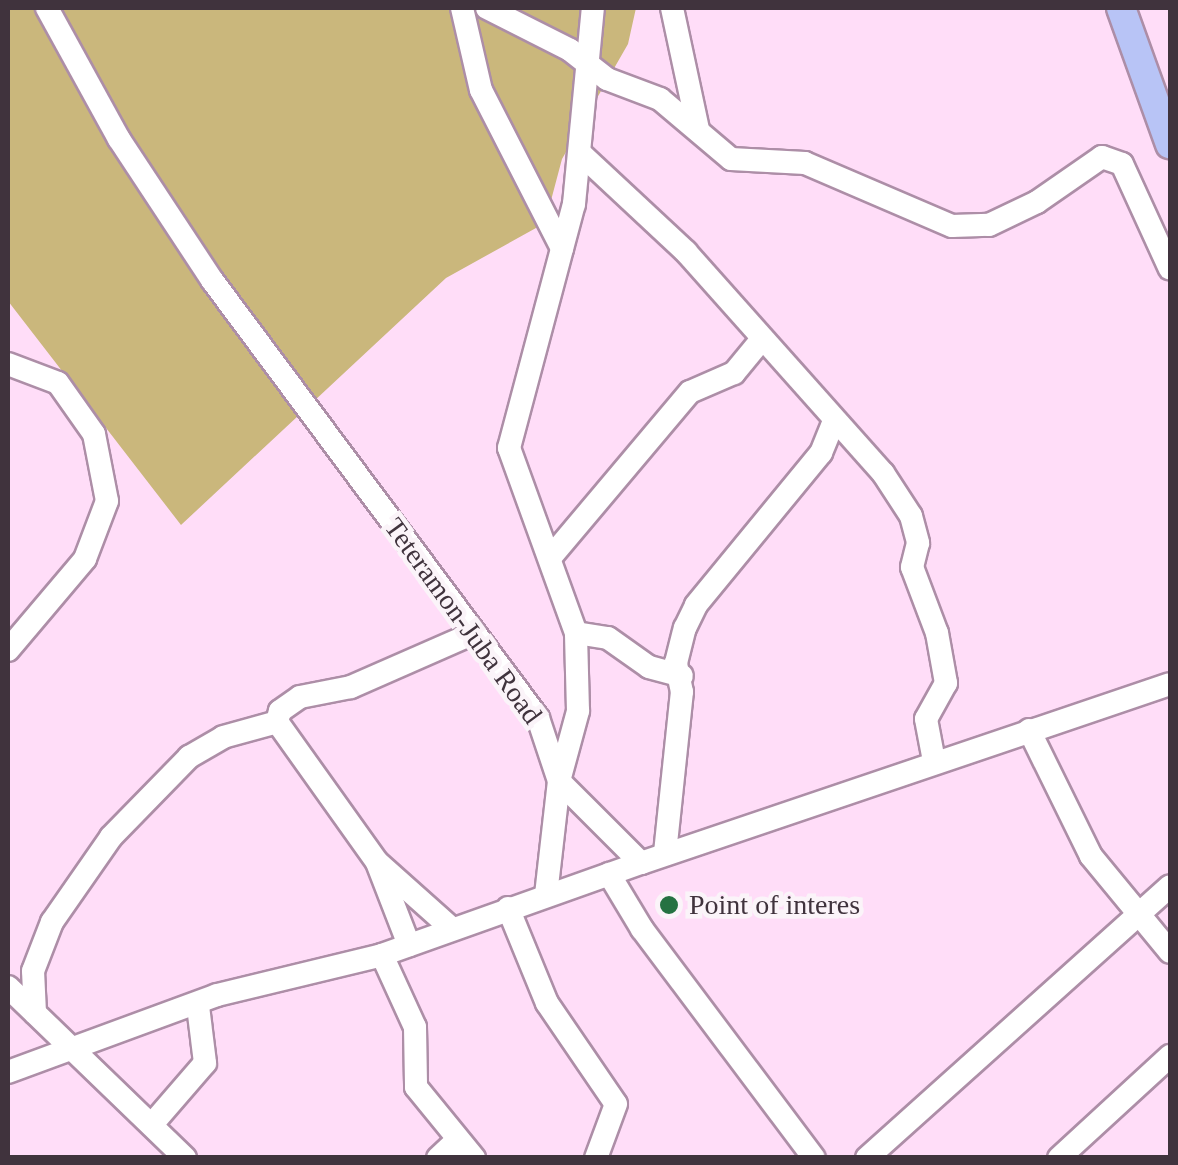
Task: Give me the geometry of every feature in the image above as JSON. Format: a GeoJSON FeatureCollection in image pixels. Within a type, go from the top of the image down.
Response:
{"type":"FeatureCollection","features":[{"type":"Feature","properties":{"kind":"main road"},"geometry":{"type":"LineString","coordinates":[[1122,8],[1170,144]]}},
{"type":"Feature","properties":{"kind":"street","name":"Teteramon-Juba Road"},"geometry":{"type":"LineString","coordinates":[[48,8],[119,139],[212,280],[538,718],[560,781],[642,863]]}},
{"type":"Feature","properties":{"kind":"street"},"geometry":{"type":"LineString","coordinates":[[462,8],[481,90],[562,248]]}},
{"type":"Feature","properties":{"kind":"street"},"geometry":{"type":"LineString","coordinates":[[487,8],[660,100],[731,160],[805,163],[919,214],[970,228],[1038,202],[1102,158],[1122,164],[1170,269]]}},
{"type":"Feature","properties":{"kind":"street"},"geometry":{"type":"LineString","coordinates":[[546,895],[560,781],[578,711],[576,633],[508,448],[562,248],[580,154],[593,8]]}},
{"type":"Feature","properties":{"kind":"street"},"geometry":{"type":"LineString","coordinates":[[672,8],[698,130]]}},
{"type":"Feature","properties":{"kind":"street"},"geometry":{"type":"LineString","coordinates":[[580,154],[686,252],[833,423],[883,473],[911,516],[918,543],[912,566],[937,633],[946,683],[926,719],[934,761]]}},
{"type":"Feature","properties":{"kind":"street"},"geometry":{"type":"LineString","coordinates":[[550,558],[690,392],[734,373],[762,339]]}},
{"type":"Feature","properties":{"kind":"street"},"geometry":{"type":"LineString","coordinates":[[8,364],[58,383],[94,434],[107,500],[85,558],[8,650]]}},
{"type":"Feature","properties":{"kind":"street"},"geometry":{"type":"LineString","coordinates":[[665,853],[682,676],[676,663],[696,605],[821,453],[833,423]]}},
{"type":"Feature","properties":{"kind":"street"},"geometry":{"type":"LineString","coordinates":[[450,926],[377,862],[277,722],[280,710],[300,697],[350,688],[474,633]]}},
{"type":"Feature","properties":{"kind":"street"},"geometry":{"type":"LineString","coordinates":[[576,633],[608,638],[632,659],[682,676]]}},
{"type":"Feature","properties":{"kind":"street"},"geometry":{"type":"LineString","coordinates":[[8,1072],[198,1006],[217,994],[382,955],[450,926],[1170,684]]}},
{"type":"Feature","properties":{"kind":"street"},"geometry":{"type":"LineString","coordinates":[[35,1013],[33,971],[52,922],[111,837],[190,757],[223,737],[277,722]]}},
{"type":"Feature","properties":{"kind":"street"},"geometry":{"type":"LineString","coordinates":[[1030,730],[1091,856],[1170,952]]}},
{"type":"Feature","properties":{"kind":"street"},"geometry":{"type":"LineString","coordinates":[[377,862],[409,945]]}},
{"type":"Feature","properties":{"kind":"street"},"geometry":{"type":"LineString","coordinates":[[609,874],[642,929],[814,1158]]}},
{"type":"Feature","properties":{"kind":"street"},"geometry":{"type":"LineString","coordinates":[[867,1158],[1135,912],[1170,886]]}},
{"type":"Feature","properties":{"kind":"street"},"geometry":{"type":"LineString","coordinates":[[508,908],[547,1003],[616,1104],[596,1158]]}},
{"type":"Feature","properties":{"kind":"street"},"geometry":{"type":"LineString","coordinates":[[382,955],[415,1028],[416,1087],[474,1158]]}},
{"type":"Feature","properties":{"kind":"street"},"geometry":{"type":"LineString","coordinates":[[8,987],[154,1122],[184,1158]]}},
{"type":"Feature","properties":{"kind":"street"},"geometry":{"type":"LineString","coordinates":[[154,1122],[206,1063],[198,1006]]}},
{"type":"Feature","properties":{"kind":"street"},"geometry":{"type":"LineString","coordinates":[[1059,1158],[1170,1056]]}},
{"type":"Feature","properties":{"kind":"street"},"geometry":{"type":"LineString","coordinates":[[438,1158],[457,1140]]}},
{"type":"Feature","properties":{"kind":"shaded area"},"geometry":{"type":"Polygon","coordinates":[[[8,8],[636,8],[628,44],[562,159],[545,223],[446,278],[181,525],[8,301],[8,8]]]}},
{"type":"Feature","properties":{"kind":"place","name":"Point of interes"},"geometry":{"type":"Point","coordinates":[669,905]}}]}
